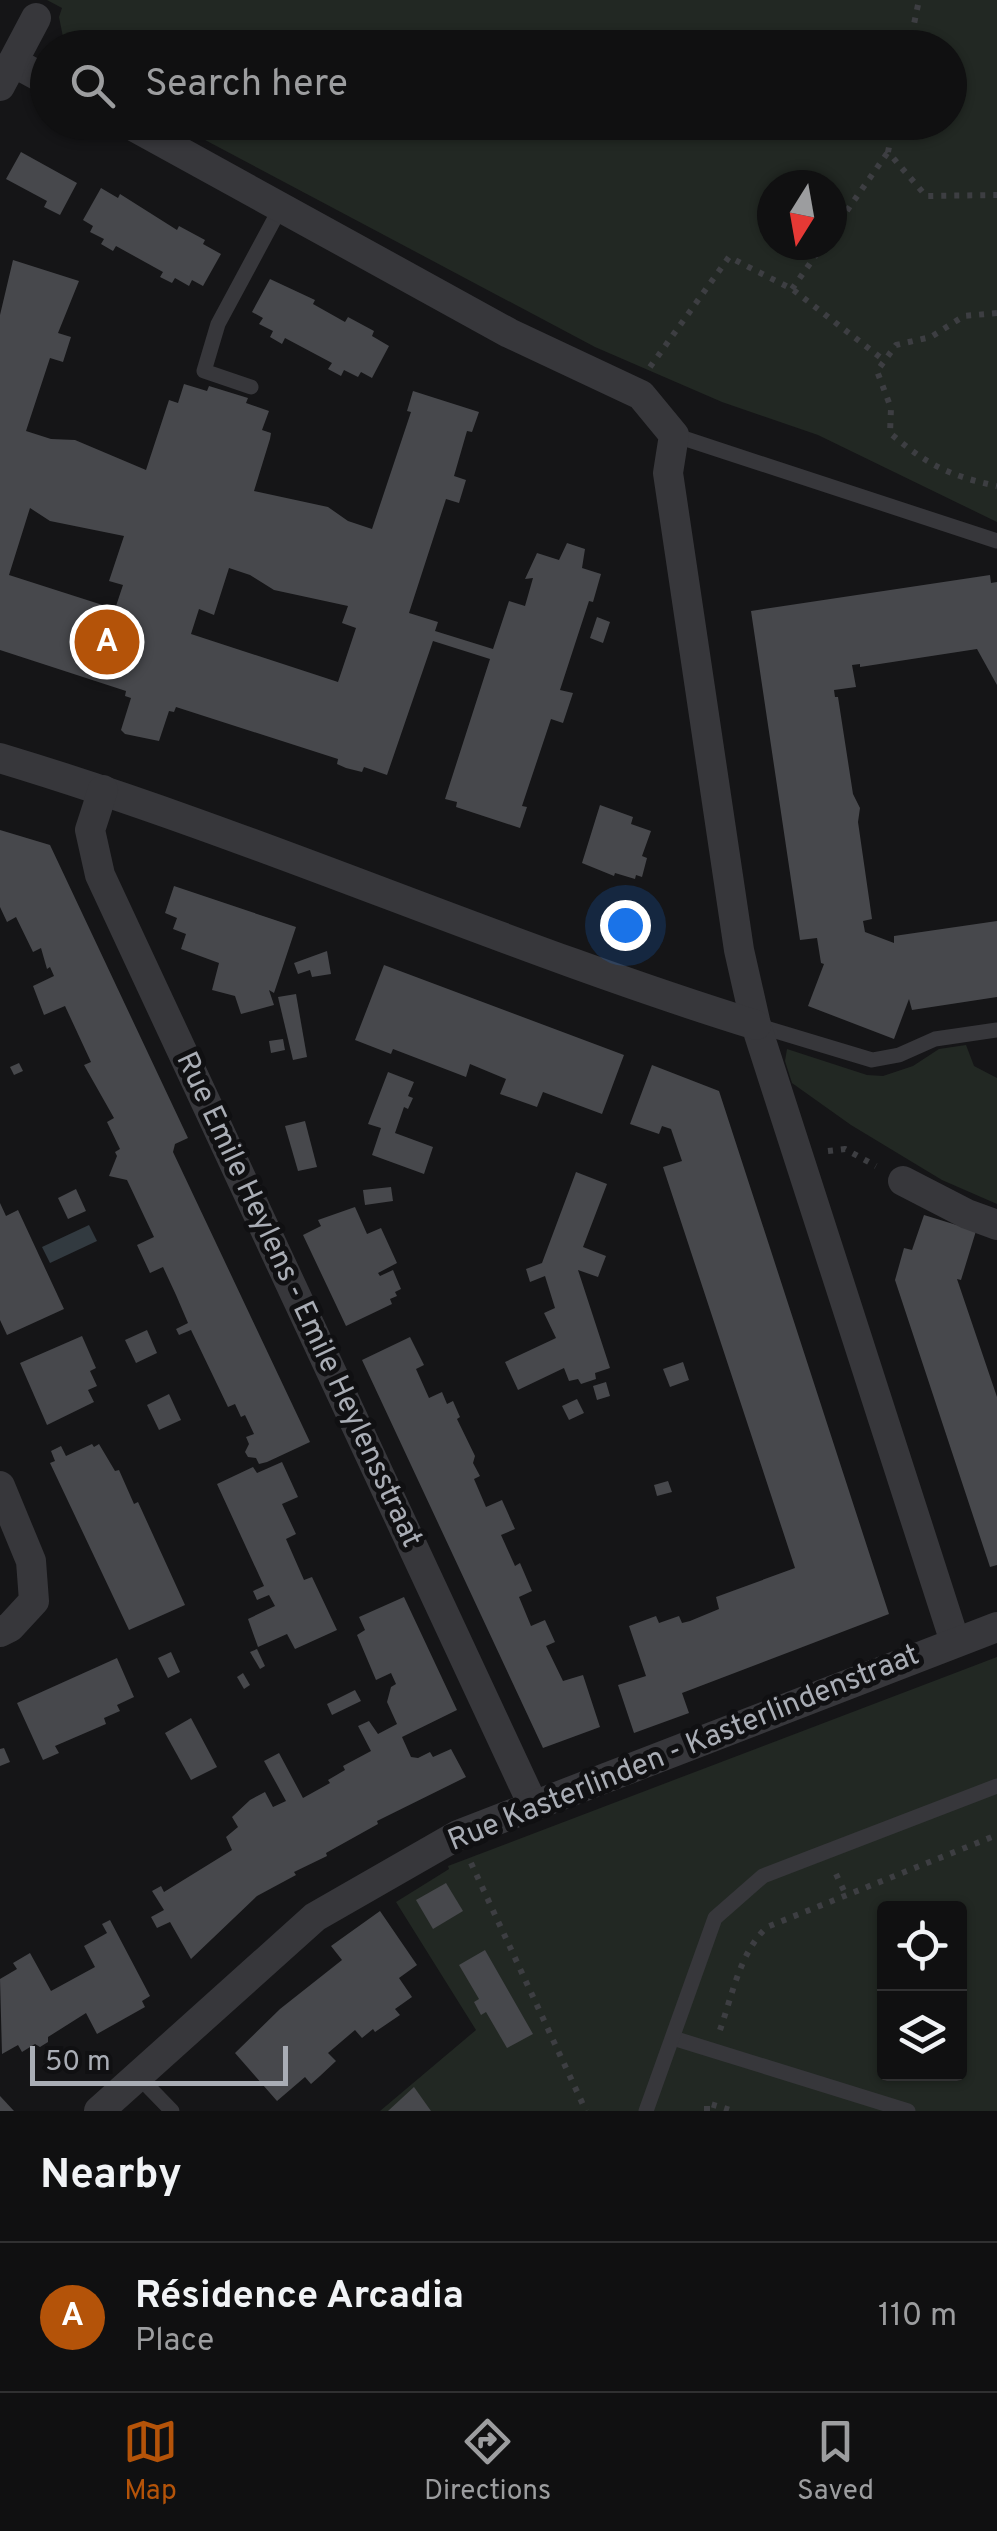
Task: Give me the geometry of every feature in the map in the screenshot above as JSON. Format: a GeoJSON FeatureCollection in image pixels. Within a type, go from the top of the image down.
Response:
{"type":"FeatureCollection","features":[{"type":"Feature","properties":{"kind":"street"},"geometry":{"type":"LineString","coordinates":[[6,74],[36,18]]}},
{"type":"Feature","properties":{"kind":"street"},"geometry":{"type":"LineString","coordinates":[[159,140],[508,333],[641,396],[674,434],[668,473],[739,950],[756,1025],[956,1642]]}},
{"type":"Feature","properties":{"kind":"street"},"geometry":{"type":"LineString","coordinates":[[0,758],[168,811],[659,995],[756,1025]]}},
{"type":"Feature","properties":{"kind":"street","name":"Rue Emile Heylens - Emile Heylensstraat"},"geometry":{"type":"LineString","coordinates":[[104,790],[90,830],[100,874],[533,1805]]}},
{"type":"Feature","properties":{"kind":"street"},"geometry":{"type":"LineString","coordinates":[[903,1182],[997,1225]]}},
{"type":"Feature","properties":{"kind":"street"},"geometry":{"type":"LineString","coordinates":[[0,1486],[31,1561],[34,1601],[10,1627],[0,1632]]}},
{"type":"Feature","properties":{"kind":"street","name":"Rue Kasterlinden - Kasterlindenstraat"},"geometry":{"type":"LineString","coordinates":[[99,2111],[314,1917],[458,1835],[997,1626]]}},
{"type":"Feature","properties":{"kind":"lane"},"geometry":{"type":"LineString","coordinates":[[250,387],[204,370],[218,324],[282,206]]}},
{"type":"Feature","properties":{"kind":"lane"},"geometry":{"type":"LineString","coordinates":[[674,434],[997,540]]}},
{"type":"Feature","properties":{"kind":"lane"},"geometry":{"type":"LineString","coordinates":[[756,1025],[872,1060],[935,1039],[997,1030]]}},
{"type":"Feature","properties":{"kind":"lane"},"geometry":{"type":"LineString","coordinates":[[646,2111],[715,1918],[762,1876],[997,1786]]}},
{"type":"Feature","properties":{"kind":"lane"},"geometry":{"type":"LineString","coordinates":[[673,2038],[908,2111]]}},
{"type":"Feature","properties":{"kind":"lane"},"geometry":{"type":"LineString","coordinates":[[137,2075],[172,2111]]}},
{"type":"Feature","properties":{"kind":"path"},"geometry":{"type":"LineString","coordinates":[[913,30],[919,0]]}},
{"type":"Feature","properties":{"kind":"path"},"geometry":{"type":"LineString","coordinates":[[847,211],[888,152],[890,140]]}},
{"type":"Feature","properties":{"kind":"path"},"geometry":{"type":"LineString","coordinates":[[888,152],[926,196],[997,195]]}},
{"type":"Feature","properties":{"kind":"path"},"geometry":{"type":"LineString","coordinates":[[632,391],[728,256],[792,289],[884,360]]}},
{"type":"Feature","properties":{"kind":"path"},"geometry":{"type":"LineString","coordinates":[[792,289],[812,260]]}},
{"type":"Feature","properties":{"kind":"path"},"geometry":{"type":"LineString","coordinates":[[997,313],[964,316],[931,337],[896,345],[877,371],[891,408],[890,433],[924,462],[961,479],[997,486]]}},
{"type":"Feature","properties":{"kind":"path"},"geometry":{"type":"LineString","coordinates":[[798,1155],[845,1148],[903,1182]]}},
{"type":"Feature","properties":{"kind":"path"},"geometry":{"type":"LineString","coordinates":[[458,1835],[586,2111]]}},
{"type":"Feature","properties":{"kind":"path"},"geometry":{"type":"LineString","coordinates":[[720,2030],[754,1938],[767,1927],[997,1835]]}},
{"type":"Feature","properties":{"kind":"path"},"geometry":{"type":"LineString","coordinates":[[707,2111],[707,2103],[734,2111]]}},
{"type":"Feature","properties":{"kind":"shaded area"},"geometry":{"type":"Polygon","coordinates":[[[47,0],[997,0],[997,522],[818,435],[722,402],[595,347],[205,140],[967,140],[967,30],[62,30],[62,8],[47,0]]]}},
{"type":"Feature","properties":{"kind":"shaded area"},"geometry":{"type":"Polygon","coordinates":[[[966,1045],[974,1066],[997,1078],[997,1204],[942,1180],[851,1125],[792,1083],[785,1061],[787,1049],[867,1075],[883,1076],[913,1066],[939,1049],[966,1045]]]}},
{"type":"Feature","properties":{"kind":"shaded area"},"geometry":{"type":"Polygon","coordinates":[[[89,1225],[97,1241],[50,1263],[42,1247],[89,1225]]]}},
{"type":"Feature","properties":{"kind":"shaded area"},"geometry":{"type":"Polygon","coordinates":[[[997,1657],[997,2111],[380,2111],[476,2030],[396,1902],[449,1869],[448,1866],[997,1657]]]}},
{"type":"Feature","properties":{"kind":"building"},"geometry":{"type":"Polygon","coordinates":[[[21,152],[77,183],[60,215],[44,207],[47,201],[6,179],[21,152]]]}},
{"type":"Feature","properties":{"kind":"building"},"geometry":{"type":"Polygon","coordinates":[[[101,188],[118,198],[120,194],[177,230],[179,226],[205,240],[203,244],[221,254],[203,286],[192,280],[189,286],[175,278],[172,283],[160,277],[163,272],[116,246],[113,251],[101,244],[104,239],[90,232],[93,226],[83,220],[101,188]]]}},
{"type":"Feature","properties":{"kind":"building"},"geometry":{"type":"Polygon","coordinates":[[[13,260],[79,281],[58,333],[71,337],[63,362],[50,358],[26,431],[51,439],[75,440],[146,470],[169,400],[178,403],[184,384],[207,391],[209,386],[248,398],[246,403],[269,411],[262,430],[271,433],[270,439],[254,491],[328,507],[348,521],[372,529],[411,412],[407,411],[413,391],[479,412],[472,432],[467,431],[454,476],[466,480],[459,503],[446,499],[409,613],[438,622],[435,631],[493,649],[509,601],[525,606],[533,578],[525,579],[537,553],[559,560],[567,543],[585,549],[582,568],[601,574],[560,690],[573,693],[563,723],[551,719],[522,806],[527,807],[520,828],[456,807],[457,802],[445,799],[490,659],[433,641],[387,775],[364,767],[362,772],[346,768],[337,764],[338,759],[176,707],[174,712],[169,711],[159,741],[125,734],[121,730],[131,698],[125,696],[126,691],[0,650],[0,315],[13,260]],[[30,508],[9,575],[115,609],[123,585],[109,581],[124,536],[50,521],[30,508]],[[229,568],[214,615],[199,609],[191,634],[338,682],[356,628],[342,623],[348,606],[274,590],[229,568]]]}},
{"type":"Feature","properties":{"kind":"building"},"geometry":{"type":"Polygon","coordinates":[[[270,279],[315,300],[313,304],[345,322],[348,317],[374,331],[372,336],[389,346],[372,378],[344,370],[341,376],[328,369],[332,363],[285,338],[282,344],[270,337],[273,331],[259,324],[263,318],[252,312],[270,279]]]}},
{"type":"Feature","properties":{"kind":"building"},"geometry":{"type":"Polygon","coordinates":[[[990,575],[991,583],[997,582],[997,685],[977,649],[852,665],[856,687],[834,690],[853,794],[860,808],[858,822],[872,919],[863,921],[865,932],[894,943],[894,936],[997,921],[997,997],[912,1010],[909,999],[894,1039],[808,1006],[824,964],[817,938],[800,940],[751,611],[990,575]]]}},
{"type":"Feature","properties":{"kind":"building"},"geometry":{"type":"Polygon","coordinates":[[[597,617],[610,622],[603,643],[590,638],[597,617]]]}},
{"type":"Feature","properties":{"kind":"building"},"geometry":{"type":"Polygon","coordinates":[[[600,805],[633,817],[631,824],[651,831],[642,856],[647,858],[642,877],[636,875],[635,879],[615,873],[614,876],[582,863],[600,805]]]}},
{"type":"Feature","properties":{"kind":"building"},"geometry":{"type":"Polygon","coordinates":[[[0,830],[50,845],[188,1138],[175,1144],[173,1152],[310,1442],[267,1462],[259,1464],[245,1452],[249,1444],[246,1437],[254,1434],[245,1415],[241,1417],[235,1404],[228,1407],[191,1330],[179,1335],[176,1329],[188,1323],[163,1267],[150,1273],[137,1245],[154,1237],[127,1180],[109,1176],[115,1152],[120,1149],[107,1122],[114,1118],[84,1065],[91,1062],[65,1006],[44,1015],[33,986],[54,976],[50,967],[47,969],[41,948],[33,952],[16,917],[7,922],[0,907],[0,830]]]}},
{"type":"Feature","properties":{"kind":"building"},"geometry":{"type":"Polygon","coordinates":[[[174,886],[296,927],[274,993],[269,990],[274,1005],[241,1014],[235,996],[212,990],[219,963],[181,949],[186,934],[173,929],[177,918],[165,913],[174,886]]]}},
{"type":"Feature","properties":{"kind":"building"},"geometry":{"type":"Polygon","coordinates":[[[327,951],[331,974],[312,977],[310,970],[298,974],[294,963],[327,951]]]}},
{"type":"Feature","properties":{"kind":"building"},"geometry":{"type":"Polygon","coordinates":[[[384,965],[624,1055],[602,1114],[543,1092],[537,1107],[500,1094],[506,1079],[470,1064],[466,1077],[393,1049],[391,1054],[355,1040],[384,965]]]}},
{"type":"Feature","properties":{"kind":"building"},"geometry":{"type":"Polygon","coordinates":[[[296,994],[307,1057],[293,1060],[278,997],[296,994]]]}},
{"type":"Feature","properties":{"kind":"building"},"geometry":{"type":"Polygon","coordinates":[[[283,1039],[285,1050],[271,1053],[269,1041],[283,1039]]]}},
{"type":"Feature","properties":{"kind":"building"},"geometry":{"type":"Polygon","coordinates":[[[19,1063],[23,1071],[14,1075],[10,1067],[19,1063]]]}},
{"type":"Feature","properties":{"kind":"building"},"geometry":{"type":"Polygon","coordinates":[[[652,1065],[719,1091],[889,1614],[682,1693],[689,1713],[634,1733],[618,1685],[646,1676],[629,1626],[656,1616],[659,1623],[679,1616],[682,1623],[690,1621],[719,1609],[716,1597],[795,1568],[663,1167],[682,1161],[671,1129],[662,1126],[659,1134],[630,1124],[652,1065]]]}},
{"type":"Feature","properties":{"kind":"building"},"geometry":{"type":"Polygon","coordinates":[[[388,1072],[414,1082],[408,1096],[413,1098],[408,1109],[404,1107],[395,1133],[433,1147],[424,1174],[372,1155],[381,1128],[368,1124],[388,1072]]]}},
{"type":"Feature","properties":{"kind":"building"},"geometry":{"type":"Polygon","coordinates":[[[305,1121],[317,1167],[298,1171],[285,1126],[305,1121]]]}},
{"type":"Feature","properties":{"kind":"building"},"geometry":{"type":"Polygon","coordinates":[[[576,1172],[607,1184],[583,1247],[606,1256],[598,1277],[578,1270],[610,1368],[581,1384],[578,1379],[569,1381],[564,1368],[518,1390],[505,1362],[556,1338],[544,1313],[555,1308],[545,1276],[530,1282],[526,1269],[542,1263],[576,1172]]]}},
{"type":"Feature","properties":{"kind":"building"},"geometry":{"type":"Polygon","coordinates":[[[391,1187],[393,1201],[365,1205],[363,1190],[391,1187]]]}},
{"type":"Feature","properties":{"kind":"building"},"geometry":{"type":"Polygon","coordinates":[[[76,1189],[86,1211],[68,1219],[58,1198],[76,1189]]]}},
{"type":"Feature","properties":{"kind":"building"},"geometry":{"type":"Polygon","coordinates":[[[0,1203],[6,1216],[18,1210],[64,1309],[7,1335],[0,1320],[0,1203]]]}},
{"type":"Feature","properties":{"kind":"building"},"geometry":{"type":"Polygon","coordinates":[[[355,1207],[367,1234],[381,1228],[397,1263],[378,1273],[380,1276],[393,1270],[401,1289],[390,1299],[392,1304],[346,1326],[303,1235],[321,1226],[318,1220],[355,1207]]]}},
{"type":"Feature","properties":{"kind":"building"},"geometry":{"type":"Polygon","coordinates":[[[924,1215],[976,1231],[961,1280],[957,1279],[997,1397],[997,1565],[990,1567],[895,1280],[904,1248],[912,1250],[924,1215]]]}},
{"type":"Feature","properties":{"kind":"building"},"geometry":{"type":"Polygon","coordinates":[[[147,1330],[157,1353],[136,1363],[125,1340],[147,1330]]]}},
{"type":"Feature","properties":{"kind":"building"},"geometry":{"type":"Polygon","coordinates":[[[82,1336],[96,1368],[90,1371],[97,1386],[88,1390],[94,1402],[47,1425],[20,1363],[82,1336]]]}},
{"type":"Feature","properties":{"kind":"building"},"geometry":{"type":"Polygon","coordinates":[[[410,1337],[424,1365],[416,1369],[429,1398],[442,1392],[447,1404],[453,1401],[475,1456],[473,1463],[480,1476],[474,1479],[486,1507],[502,1500],[515,1529],[501,1535],[515,1566],[520,1563],[532,1591],[519,1597],[531,1626],[545,1620],[555,1642],[546,1646],[563,1681],[583,1675],[600,1727],[543,1748],[362,1360],[410,1337]]]}},
{"type":"Feature","properties":{"kind":"building"},"geometry":{"type":"Polygon","coordinates":[[[683,1362],[689,1380],[670,1387],[663,1369],[683,1362]]]}},
{"type":"Feature","properties":{"kind":"building"},"geometry":{"type":"Polygon","coordinates":[[[606,1382],[610,1396],[597,1400],[593,1386],[606,1382]]]}},
{"type":"Feature","properties":{"kind":"building"},"geometry":{"type":"Polygon","coordinates":[[[169,1394],[181,1420],[159,1430],[147,1405],[169,1394]]]}},
{"type":"Feature","properties":{"kind":"building"},"geometry":{"type":"Polygon","coordinates":[[[577,1399],[584,1413],[569,1420],[562,1406],[577,1399]]]}},
{"type":"Feature","properties":{"kind":"building"},"geometry":{"type":"Polygon","coordinates":[[[99,1444],[115,1471],[119,1470],[134,1504],[138,1502],[185,1605],[129,1630],[50,1463],[55,1461],[51,1451],[61,1446],[66,1456],[99,1444]]]}},
{"type":"Feature","properties":{"kind":"building"},"geometry":{"type":"Polygon","coordinates":[[[282,1462],[298,1497],[282,1504],[296,1534],[286,1539],[304,1580],[312,1577],[337,1630],[295,1649],[287,1634],[258,1647],[248,1619],[275,1606],[269,1595],[257,1600],[253,1591],[264,1586],[217,1484],[253,1467],[257,1473],[282,1462]]]}},
{"type":"Feature","properties":{"kind":"building"},"geometry":{"type":"Polygon","coordinates":[[[668,1481],[672,1492],[657,1496],[654,1485],[668,1481]]]}},
{"type":"Feature","properties":{"kind":"building"},"geometry":{"type":"Polygon","coordinates":[[[404,1597],[457,1710],[402,1737],[411,1757],[430,1752],[433,1757],[451,1749],[466,1777],[377,1821],[378,1824],[326,1853],[327,1856],[257,1896],[191,1959],[170,1922],[157,1928],[151,1917],[164,1910],[152,1891],[161,1886],[164,1892],[232,1850],[226,1837],[238,1827],[232,1817],[250,1800],[265,1792],[273,1807],[286,1801],[264,1761],[279,1753],[303,1798],[330,1783],[328,1780],[345,1770],[343,1766],[371,1751],[358,1726],[369,1721],[378,1734],[397,1724],[387,1702],[391,1687],[396,1684],[391,1673],[376,1680],[357,1635],[365,1630],[359,1617],[404,1597]]]}},
{"type":"Feature","properties":{"kind":"building"},"geometry":{"type":"Polygon","coordinates":[[[257,1649],[265,1666],[260,1669],[250,1652],[257,1649]]]}},
{"type":"Feature","properties":{"kind":"building"},"geometry":{"type":"Polygon","coordinates":[[[171,1652],[180,1672],[168,1678],[158,1658],[171,1652]]]}},
{"type":"Feature","properties":{"kind":"building"},"geometry":{"type":"Polygon","coordinates":[[[117,1658],[134,1697],[117,1705],[120,1711],[104,1718],[106,1724],[55,1746],[59,1753],[43,1760],[17,1703],[117,1658]]]}},
{"type":"Feature","properties":{"kind":"building"},"geometry":{"type":"Polygon","coordinates":[[[243,1673],[250,1685],[244,1689],[237,1677],[243,1673]]]}},
{"type":"Feature","properties":{"kind":"building"},"geometry":{"type":"Polygon","coordinates":[[[355,1690],[361,1701],[332,1715],[327,1704],[355,1690]]]}},
{"type":"Feature","properties":{"kind":"building"},"geometry":{"type":"Polygon","coordinates":[[[191,1718],[217,1767],[191,1780],[165,1733],[191,1718]]]}},
{"type":"Feature","properties":{"kind":"building"},"geometry":{"type":"Polygon","coordinates":[[[4,1748],[10,1762],[0,1766],[0,1749],[4,1748]]]}},
{"type":"Feature","properties":{"kind":"building"},"geometry":{"type":"Polygon","coordinates":[[[446,1883],[463,1911],[433,1929],[416,1900],[446,1883]]]}},
{"type":"Feature","properties":{"kind":"building"},"geometry":{"type":"Polygon","coordinates":[[[380,1911],[417,1965],[399,1978],[412,1997],[395,2009],[400,2015],[375,2032],[373,2029],[362,2038],[355,2030],[328,2053],[336,2061],[320,2076],[311,2084],[305,2077],[277,2101],[235,2053],[280,2009],[342,1960],[331,1946],[380,1911]]]}},
{"type":"Feature","properties":{"kind":"building"},"geometry":{"type":"Polygon","coordinates":[[[110,1920],[150,1996],[142,2001],[145,2007],[97,2034],[86,2013],[48,2037],[48,2042],[40,2047],[35,2044],[22,2052],[18,2045],[2,2054],[0,1979],[17,1969],[13,1963],[30,1953],[51,1991],[95,1967],[84,1946],[107,1933],[102,1924],[110,1920]]]}},
{"type":"Feature","properties":{"kind":"building"},"geometry":{"type":"Polygon","coordinates":[[[485,1950],[533,2034],[507,2048],[486,2012],[481,2015],[474,2002],[479,1999],[459,1965],[485,1950]]]}},
{"type":"Feature","properties":{"kind":"building"},"geometry":{"type":"Polygon","coordinates":[[[414,2087],[431,2111],[388,2111],[414,2087]]]}},
{"type":"Feature","properties":{"kind":"building"},"geometry":{"type":"Polygon","coordinates":[[[0,2096],[14,2111],[0,2111],[0,2096]]]}},
{"type":"Feature","properties":{"kind":"place","name":"Résidence Arcadia"},"geometry":{"type":"Point","coordinates":[107,642]}}]}
